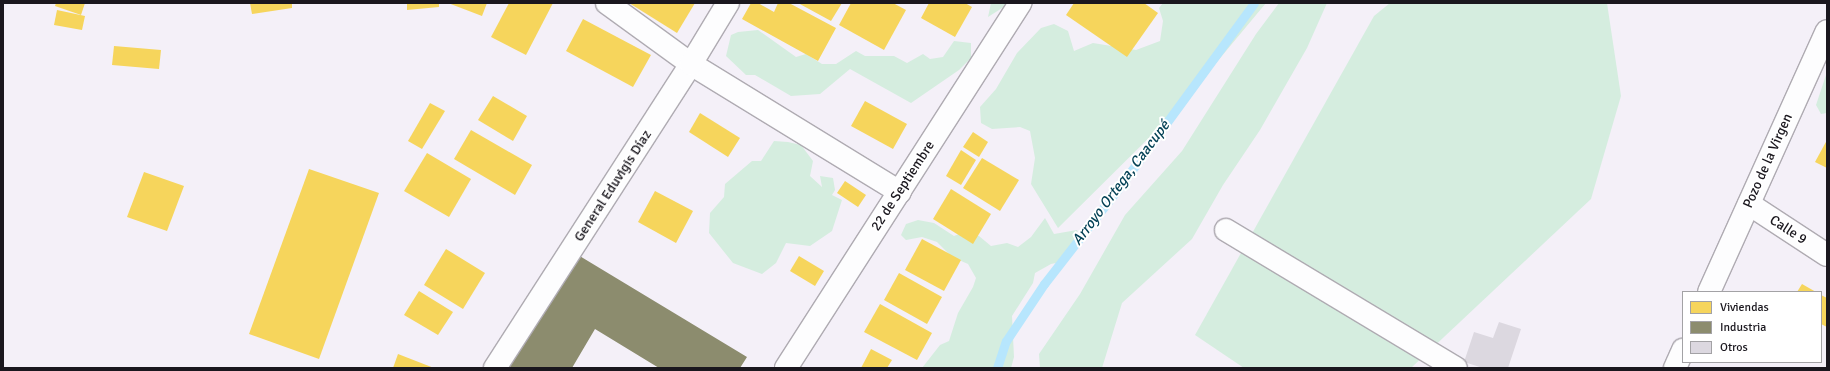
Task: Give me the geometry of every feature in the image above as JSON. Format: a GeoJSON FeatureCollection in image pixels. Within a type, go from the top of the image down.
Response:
{"type":"FeatureCollection","features":[{"type":"Feature","properties":{"kind":"street"},"geometry":{"type":"LineString","coordinates":[[607,3],[692,64],[900,192]]}},
{"type":"Feature","properties":{"kind":"street","name":"General Eduvigis Díaz"},"geometry":{"type":"LineString","coordinates":[[495,368],[692,64],[728,3]]}},
{"type":"Feature","properties":{"kind":"street","name":"22 de Septiembre"},"geometry":{"type":"LineString","coordinates":[[786,368],[1020,3]]}},
{"type":"Feature","properties":{"kind":"street","name":"Pozo de la Virgen"},"geometry":{"type":"LineString","coordinates":[[1709,291],[1827,31]]}},
{"type":"Feature","properties":{"kind":"street","name":"Calle 9"},"geometry":{"type":"LineString","coordinates":[[1749,204],[1827,256]]}},
{"type":"Feature","properties":{"kind":"street"},"geometry":{"type":"LineString","coordinates":[[1226,230],[1456,368]]}},
{"type":"Feature","properties":{"kind":"street"},"geometry":{"type":"LineString","coordinates":[[1675,368],[1682,352]]}},
{"type":"Feature","properties":{"kind":"green space"},"geometry":{"type":"Polygon","coordinates":[[[991,3],[1010,3],[988,17],[991,3]]]}},
{"type":"Feature","properties":{"kind":"green space"},"geometry":{"type":"Polygon","coordinates":[[[1163,3],[1266,3],[1176,111],[1058,228],[1031,184],[1035,158],[1030,131],[1020,127],[992,129],[981,123],[980,107],[996,89],[1017,53],[1041,28],[1054,24],[1068,31],[1074,51],[1093,43],[1136,50],[1160,41],[1163,21],[1159,8],[1163,3]]]}},
{"type":"Feature","properties":{"kind":"green space"},"geometry":{"type":"Polygon","coordinates":[[[1279,3],[1327,3],[1307,48],[1260,130],[1223,185],[1192,239],[1122,303],[1102,368],[1040,368],[1039,354],[1080,294],[1125,215],[1182,151],[1256,34],[1279,3]]]}},
{"type":"Feature","properties":{"kind":"green space"},"geometry":{"type":"Polygon","coordinates":[[[1390,3],[1607,3],[1621,96],[1591,199],[1411,368],[1244,368],[1195,335],[1374,16],[1390,3]]]}},
{"type":"Feature","properties":{"kind":"green space"},"geometry":{"type":"Polygon","coordinates":[[[758,30],[796,57],[806,54],[822,64],[836,64],[856,51],[865,56],[894,56],[907,63],[923,54],[930,59],[943,57],[954,41],[971,43],[971,58],[959,70],[911,103],[850,69],[820,94],[791,96],[755,75],[746,75],[726,56],[731,35],[738,32],[758,30]]]}},
{"type":"Feature","properties":{"kind":"green space"},"geometry":{"type":"Polygon","coordinates":[[[1827,72],[1827,113],[1821,114],[1816,105],[1827,72]]]}},
{"type":"Feature","properties":{"kind":"green space"},"geometry":{"type":"Polygon","coordinates":[[[774,141],[801,145],[813,161],[810,176],[822,187],[820,176],[833,178],[835,190],[832,195],[842,200],[832,231],[810,246],[786,243],[776,263],[762,274],[733,263],[709,233],[710,213],[724,197],[725,184],[752,161],[761,161],[774,141]]]}},
{"type":"Feature","properties":{"kind":"green space"},"geometry":{"type":"Polygon","coordinates":[[[1045,218],[1054,234],[1077,230],[1081,244],[1061,262],[1051,264],[1035,273],[1033,283],[1012,316],[1014,357],[1011,368],[922,368],[940,345],[949,341],[958,313],[973,287],[976,278],[968,264],[952,257],[937,242],[922,237],[906,240],[901,235],[906,224],[918,220],[934,223],[954,236],[967,231],[979,236],[991,246],[1007,243],[1018,247],[1031,237],[1045,218]]]}},
{"type":"Feature","properties":{"kind":"building: Viviendas"},"geometry":{"type":"Polygon","coordinates":[[[56,3],[85,3],[81,15],[55,6],[56,3]]]}},
{"type":"Feature","properties":{"kind":"building: Viviendas"},"geometry":{"type":"Polygon","coordinates":[[[250,3],[292,3],[292,8],[252,14],[250,3]]]}},
{"type":"Feature","properties":{"kind":"building: Viviendas"},"geometry":{"type":"Polygon","coordinates":[[[407,3],[439,3],[439,7],[407,10],[407,3]]]}},
{"type":"Feature","properties":{"kind":"building: Viviendas"},"geometry":{"type":"Polygon","coordinates":[[[448,3],[487,3],[482,16],[448,3]]]}},
{"type":"Feature","properties":{"kind":"building: Viviendas"},"geometry":{"type":"Polygon","coordinates":[[[509,3],[553,3],[526,55],[491,37],[509,3]]]}},
{"type":"Feature","properties":{"kind":"building: Viviendas"},"geometry":{"type":"Polygon","coordinates":[[[629,3],[695,3],[677,33],[629,3]]]}},
{"type":"Feature","properties":{"kind":"building: Viviendas"},"geometry":{"type":"Polygon","coordinates":[[[751,3],[758,3],[774,12],[778,3],[789,3],[836,28],[818,61],[742,19],[751,3]]]}},
{"type":"Feature","properties":{"kind":"building: Viviendas"},"geometry":{"type":"Polygon","coordinates":[[[798,3],[842,3],[831,21],[798,3]]]}},
{"type":"Feature","properties":{"kind":"building: Viviendas"},"geometry":{"type":"Polygon","coordinates":[[[851,3],[893,3],[906,10],[884,50],[839,25],[851,3]]]}},
{"type":"Feature","properties":{"kind":"building: Viviendas"},"geometry":{"type":"Polygon","coordinates":[[[929,3],[965,3],[972,7],[955,37],[921,18],[929,3]]]}},
{"type":"Feature","properties":{"kind":"building: Viviendas"},"geometry":{"type":"Polygon","coordinates":[[[1074,3],[1144,3],[1158,13],[1127,57],[1066,15],[1074,3]]]}},
{"type":"Feature","properties":{"kind":"building: Viviendas"},"geometry":{"type":"Polygon","coordinates":[[[57,10],[85,16],[82,30],[54,25],[57,10]]]}},
{"type":"Feature","properties":{"kind":"building: Viviendas"},"geometry":{"type":"Polygon","coordinates":[[[583,19],[651,55],[633,87],[566,51],[583,19]]]}},
{"type":"Feature","properties":{"kind":"building: Viviendas"},"geometry":{"type":"Polygon","coordinates":[[[114,46],[161,50],[159,69],[112,65],[114,46]]]}},
{"type":"Feature","properties":{"kind":"building: Viviendas"},"geometry":{"type":"Polygon","coordinates":[[[493,96],[527,116],[513,141],[478,120],[493,96]]]}},
{"type":"Feature","properties":{"kind":"building: Viviendas"},"geometry":{"type":"Polygon","coordinates":[[[865,101],[907,124],[893,149],[851,126],[865,101]]]}},
{"type":"Feature","properties":{"kind":"building: Viviendas"},"geometry":{"type":"Polygon","coordinates":[[[430,103],[445,111],[422,149],[408,141],[430,103]]]}},
{"type":"Feature","properties":{"kind":"building: Viviendas"},"geometry":{"type":"Polygon","coordinates":[[[700,113],[740,138],[728,157],[689,132],[700,113]]]}},
{"type":"Feature","properties":{"kind":"building: Viviendas"},"geometry":{"type":"Polygon","coordinates":[[[471,130],[532,165],[515,195],[454,159],[471,130]]]}},
{"type":"Feature","properties":{"kind":"building: Viviendas"},"geometry":{"type":"Polygon","coordinates":[[[973,132],[988,142],[979,157],[963,147],[973,132]]]}},
{"type":"Feature","properties":{"kind":"building: Viviendas"},"geometry":{"type":"Polygon","coordinates":[[[1827,140],[1827,168],[1815,162],[1827,140]]]}},
{"type":"Feature","properties":{"kind":"building: Viviendas"},"geometry":{"type":"Polygon","coordinates":[[[961,150],[976,160],[961,185],[946,176],[961,150]]]}},
{"type":"Feature","properties":{"kind":"building: Viviendas"},"geometry":{"type":"Polygon","coordinates":[[[427,153],[471,179],[449,217],[404,191],[427,153]]]}},
{"type":"Feature","properties":{"kind":"building: Viviendas"},"geometry":{"type":"Polygon","coordinates":[[[982,158],[1019,180],[1000,211],[963,188],[982,158]]]}},
{"type":"Feature","properties":{"kind":"building: Viviendas"},"geometry":{"type":"Polygon","coordinates":[[[309,169],[379,193],[319,359],[249,334],[309,169]]]}},
{"type":"Feature","properties":{"kind":"building: Viviendas"},"geometry":{"type":"Polygon","coordinates":[[[144,172],[184,186],[167,231],[127,217],[144,172]]]}},
{"type":"Feature","properties":{"kind":"building: Viviendas"},"geometry":{"type":"Polygon","coordinates":[[[845,181],[866,195],[858,207],[837,193],[845,181]]]}},
{"type":"Feature","properties":{"kind":"building: Viviendas"},"geometry":{"type":"Polygon","coordinates":[[[951,189],[991,214],[973,244],[933,219],[951,189]]]}},
{"type":"Feature","properties":{"kind":"building: Viviendas"},"geometry":{"type":"Polygon","coordinates":[[[655,191],[693,211],[676,243],[638,222],[655,191]]]}},
{"type":"Feature","properties":{"kind":"building: Viviendas"},"geometry":{"type":"Polygon","coordinates":[[[922,239],[961,260],[944,291],[905,270],[922,239]]]}},
{"type":"Feature","properties":{"kind":"building: Viviendas"},"geometry":{"type":"Polygon","coordinates":[[[446,249],[485,273],[463,309],[424,285],[446,249]]]}},
{"type":"Feature","properties":{"kind":"building: Viviendas"},"geometry":{"type":"Polygon","coordinates":[[[799,256],[824,271],[815,286],[790,271],[799,256]]]}},
{"type":"Feature","properties":{"kind":"building: Viviendas"},"geometry":{"type":"Polygon","coordinates":[[[899,273],[942,297],[927,324],[884,300],[899,273]]]}},
{"type":"Feature","properties":{"kind":"building: Viviendas"},"geometry":{"type":"Polygon","coordinates":[[[1802,284],[1814,291],[1798,291],[1802,284]]]}},
{"type":"Feature","properties":{"kind":"building: Viviendas"},"geometry":{"type":"Polygon","coordinates":[[[419,291],[453,312],[438,335],[404,315],[419,291]]]}},
{"type":"Feature","properties":{"kind":"building: Viviendas"},"geometry":{"type":"Polygon","coordinates":[[[1822,296],[1827,298],[1827,327],[1822,324],[1822,296]]]}},
{"type":"Feature","properties":{"kind":"building: Viviendas"},"geometry":{"type":"Polygon","coordinates":[[[880,304],[932,333],[917,360],[864,332],[880,304]]]}},
{"type":"Feature","properties":{"kind":"building: Viviendas"},"geometry":{"type":"Polygon","coordinates":[[[871,349],[892,360],[887,368],[861,368],[871,349]]]}},
{"type":"Feature","properties":{"kind":"building: Viviendas"},"geometry":{"type":"Polygon","coordinates":[[[398,354],[434,368],[393,368],[398,354]]]}},
{"type":"Feature","properties":{"kind":"building: Industria"},"geometry":{"type":"Polygon","coordinates":[[[578,255],[747,357],[740,368],[659,368],[595,329],[572,368],[509,368],[578,255]]]}},
{"type":"Feature","properties":{"kind":"building: Otros"},"geometry":{"type":"Polygon","coordinates":[[[1499,322],[1521,329],[1508,368],[1483,368],[1464,362],[1474,332],[1493,338],[1499,322]]]}},
{"type":"Feature","properties":{"kind":"waterway","name":"Arroyo Ortega, Caacupé"},"geometry":{"type":"LineString","coordinates":[[997,368],[1006,341],[1044,284],[1118,189],[1254,3]]}}]}
